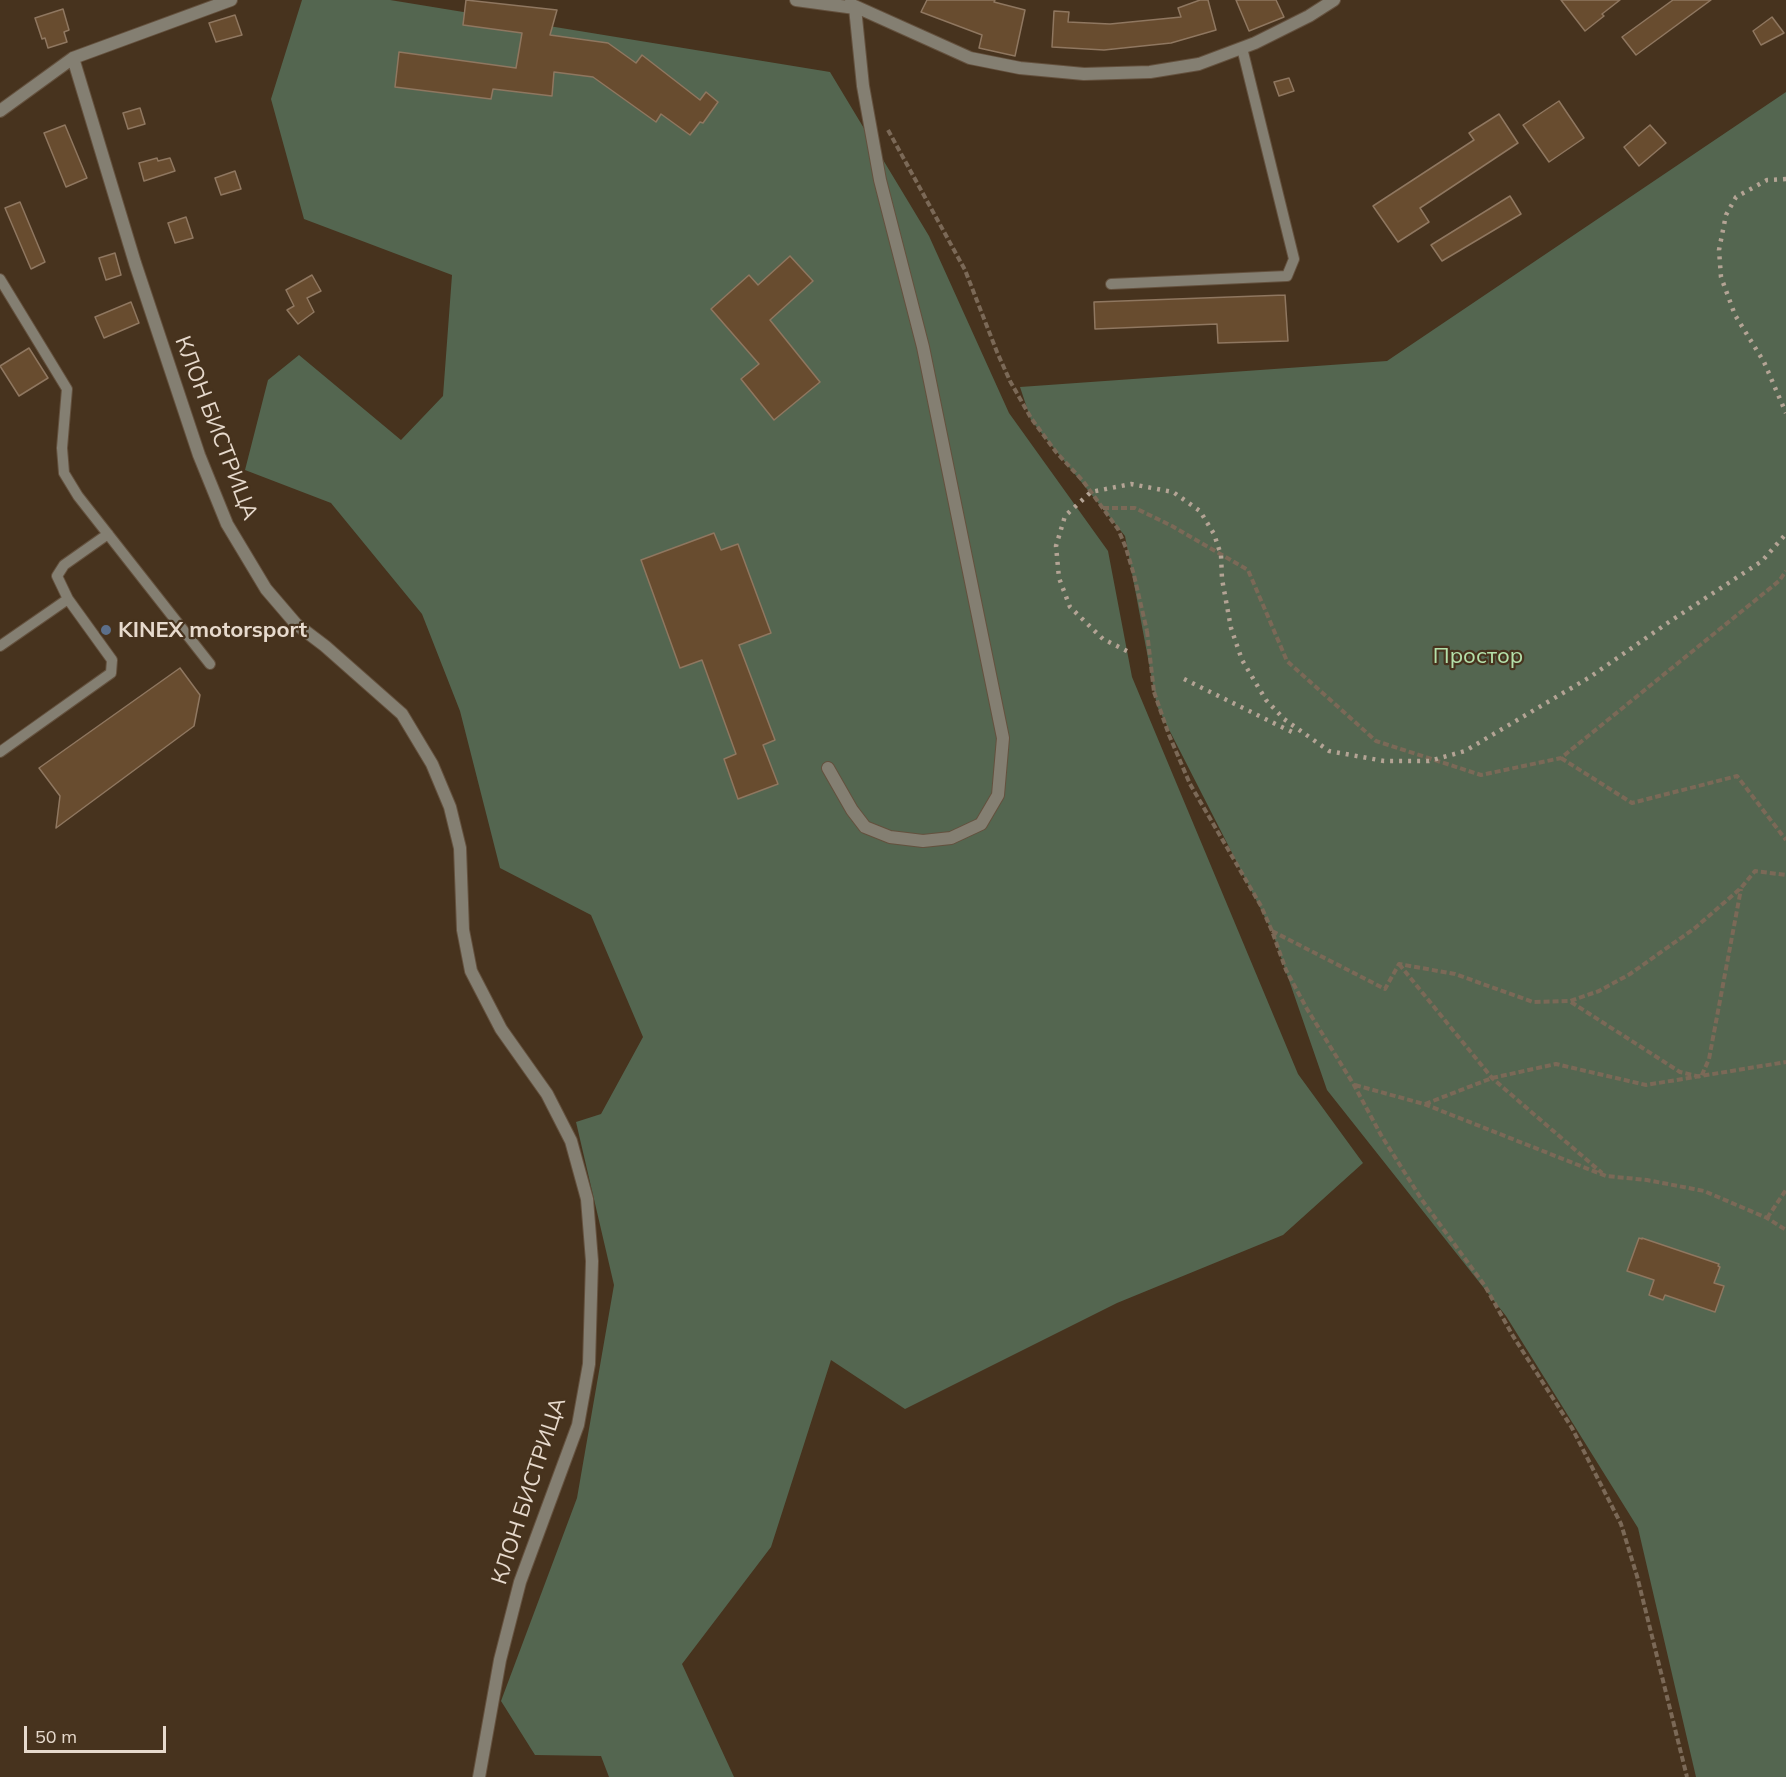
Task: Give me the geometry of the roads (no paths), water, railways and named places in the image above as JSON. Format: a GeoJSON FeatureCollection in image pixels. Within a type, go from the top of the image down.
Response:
{"type":"FeatureCollection","features":[{"type":"Feature","properties":{"kind":"street"},"geometry":{"type":"LineString","coordinates":[[0,111],[73,58],[231,0]]}},
{"type":"Feature","properties":{"kind":"street"},"geometry":{"type":"LineString","coordinates":[[796,0],[855,8]]}},
{"type":"Feature","properties":{"kind":"street"},"geometry":{"type":"LineString","coordinates":[[844,0],[855,8],[969,58],[1020,68],[1084,74],[1150,72],[1199,64],[1242,48],[1309,16],[1334,0]]}},
{"type":"Feature","properties":{"kind":"street"},"geometry":{"type":"LineString","coordinates":[[828,768],[852,810],[865,827],[890,837],[923,841],[951,838],[981,824],[998,795],[1003,738],[923,347],[880,180],[863,86],[855,8]]}},
{"type":"Feature","properties":{"kind":"street","name":"КЛОН БИСТРИЦА"},"geometry":{"type":"LineString","coordinates":[[73,58],[135,263],[199,455],[227,524],[266,589],[296,624],[326,646],[402,714],[432,764],[450,807],[460,848],[463,930],[471,971],[501,1029],[547,1094],[571,1141],[587,1199],[592,1261],[589,1364],[578,1425],[520,1582],[500,1660],[479,1777]]}},
{"type":"Feature","properties":{"kind":"lane"},"geometry":{"type":"LineString","coordinates":[[1111,284],[1287,276],[1294,259],[1242,48]]}},
{"type":"Feature","properties":{"kind":"lane"},"geometry":{"type":"LineString","coordinates":[[0,279],[67,389],[62,448],[64,473],[78,496],[210,664]]}},
{"type":"Feature","properties":{"kind":"lane"},"geometry":{"type":"LineString","coordinates":[[0,752],[111,673],[112,660],[68,598],[57,576],[64,565],[108,534]]}},
{"type":"Feature","properties":{"kind":"lane"},"geometry":{"type":"LineString","coordinates":[[0,646],[68,598]]}},
{"type":"Feature","properties":{"kind":"railway"},"geometry":{"type":"LineString","coordinates":[[1786,179],[1767,180],[1736,197],[1726,215],[1719,250],[1721,277],[1735,315],[1764,362],[1786,413]]}},
{"type":"Feature","properties":{"kind":"railway"},"geometry":{"type":"LineString","coordinates":[[1127,651],[1103,639],[1070,607],[1059,578],[1056,546],[1065,516],[1091,492],[1131,484],[1173,492],[1200,511],[1214,534],[1221,555],[1222,579],[1231,628],[1242,660],[1266,700],[1284,719],[1329,751],[1384,761],[1429,761],[1465,751],[1590,677],[1762,561],[1786,534]]}},
{"type":"Feature","properties":{"kind":"railway"},"geometry":{"type":"LineString","coordinates":[[1184,679],[1292,732]]}},
{"type":"Feature","properties":{"kind":"place","name":"KINEX motorsport"},"geometry":{"type":"Point","coordinates":[106,630]}},
{"type":"Feature","properties":{"kind":"park label","name":"Простор"},"geometry":{"type":"Point","coordinates":[1478,656]}}]}
